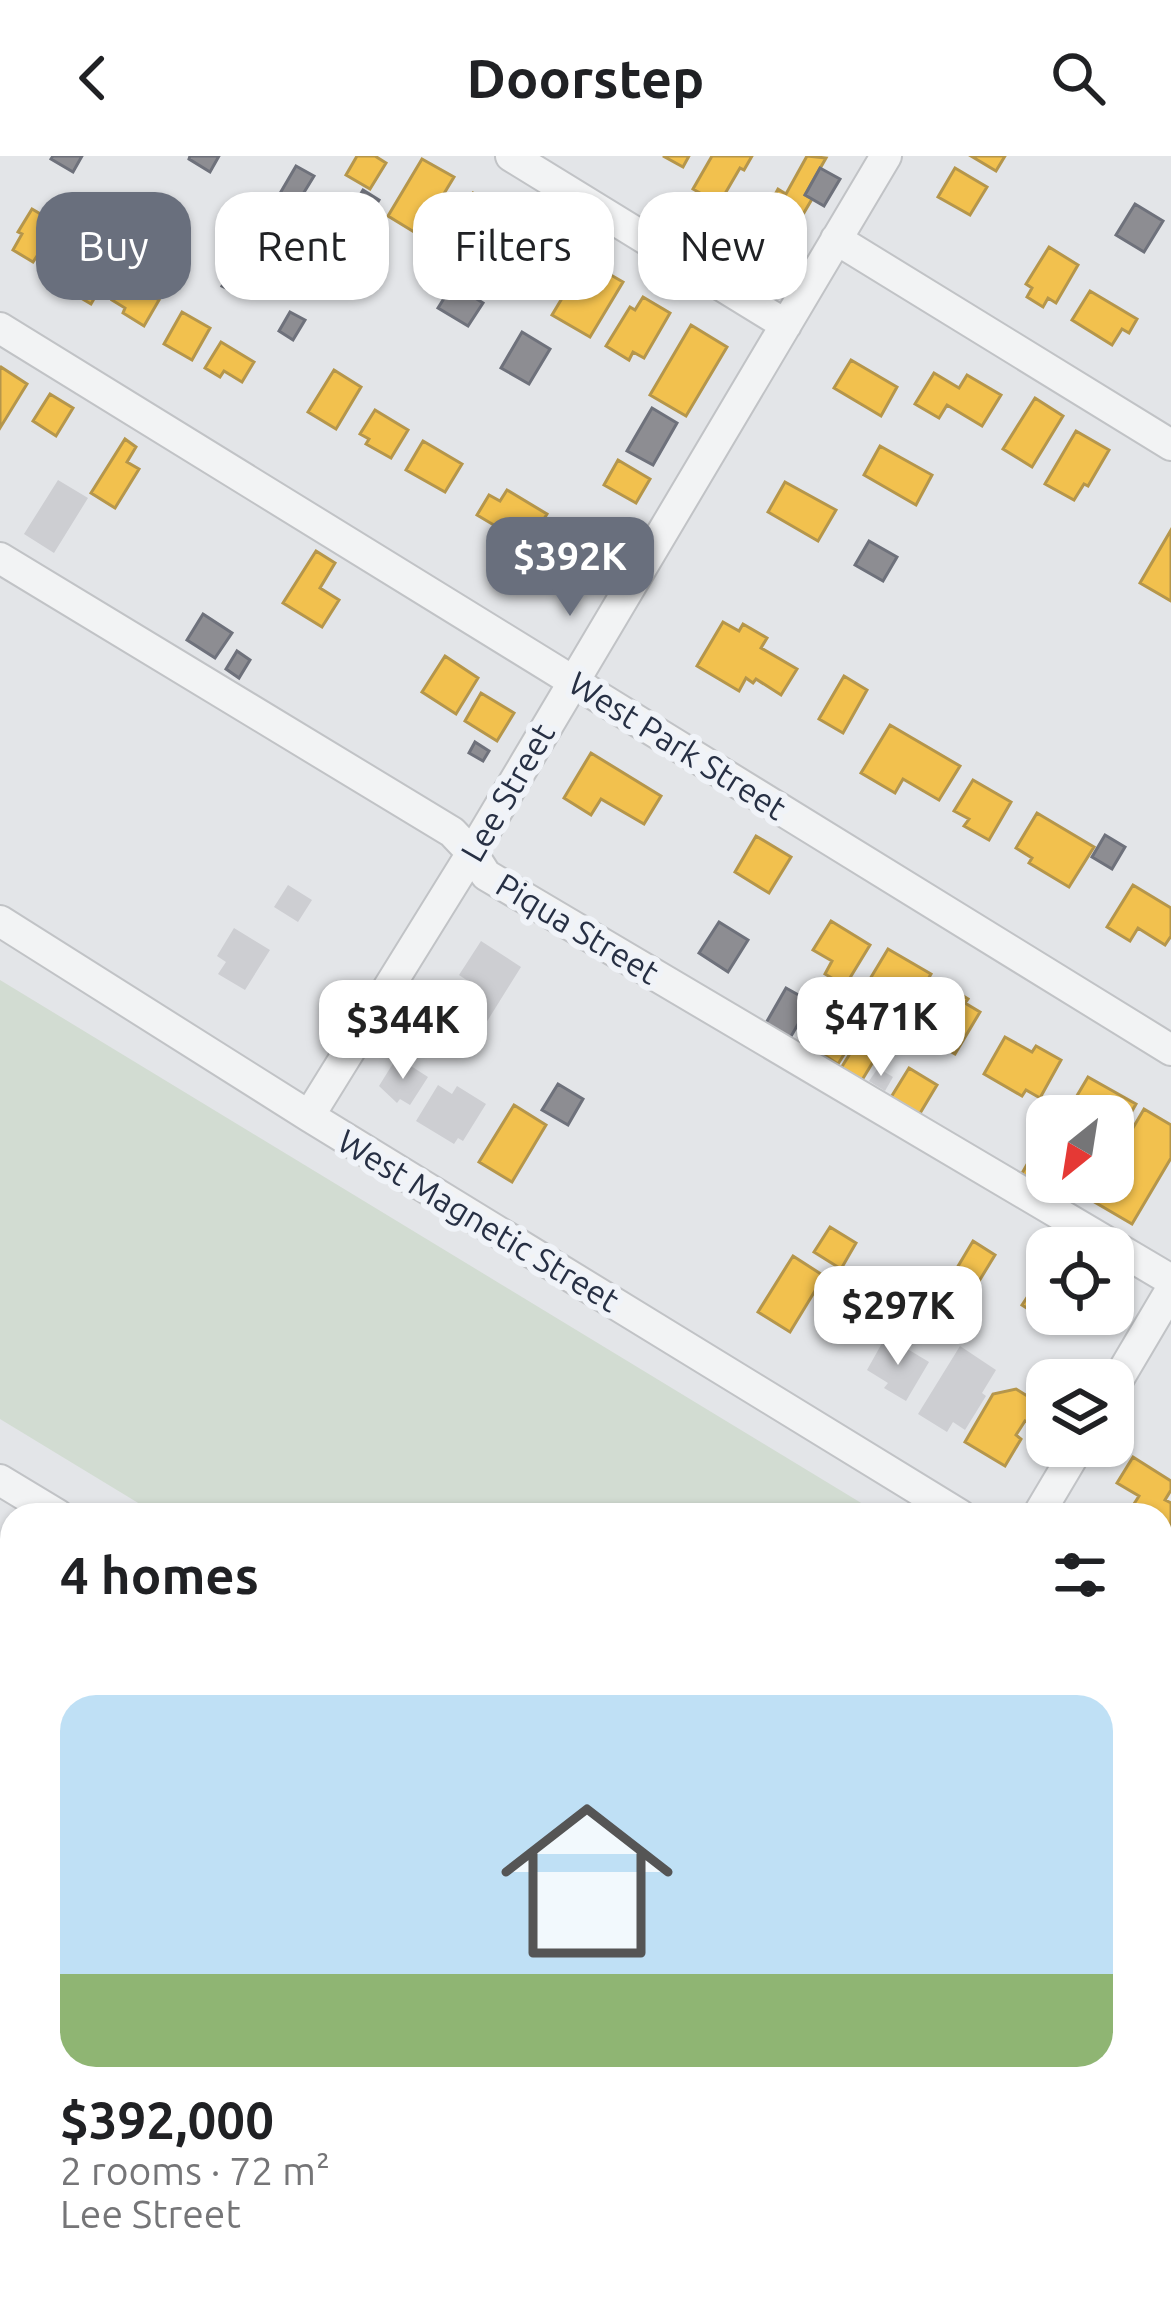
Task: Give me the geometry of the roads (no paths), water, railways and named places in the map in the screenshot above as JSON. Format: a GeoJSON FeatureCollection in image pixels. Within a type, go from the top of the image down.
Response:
{"type":"FeatureCollection","features":[{"type":"Feature","properties":{"kind":"street"},"geometry":{"type":"LineString","coordinates":[[511,156],[785,325]]}},
{"type":"Feature","properties":{"kind":"street","name":"Lee Street"},"geometry":{"type":"LineString","coordinates":[[309,1116],[472,853],[886,156]]}},
{"type":"Feature","properties":{"kind":"street"},"geometry":{"type":"LineString","coordinates":[[836,238],[1171,446]]}},
{"type":"Feature","properties":{"kind":"street","name":"West Park Street"},"geometry":{"type":"LineString","coordinates":[[0,328],[1171,1050]]}},
{"type":"Feature","properties":{"kind":"street","name":"Piqua Street"},"geometry":{"type":"LineString","coordinates":[[0,558],[452,832],[486,875],[1171,1280]]}},
{"type":"Feature","properties":{"kind":"street","name":"West Magnetic Street"},"geometry":{"type":"LineString","coordinates":[[0,921],[940,1503]]}},
{"type":"Feature","properties":{"kind":"street"},"geometry":{"type":"LineString","coordinates":[[1130,1359],[1171,1290]]}},
{"type":"Feature","properties":{"kind":"street"},"geometry":{"type":"LineString","coordinates":[[1045,1503],[1067,1467]]}},
{"type":"Feature","properties":{"kind":"street"},"geometry":{"type":"LineString","coordinates":[[0,1480],[38,1503]]}}]}
